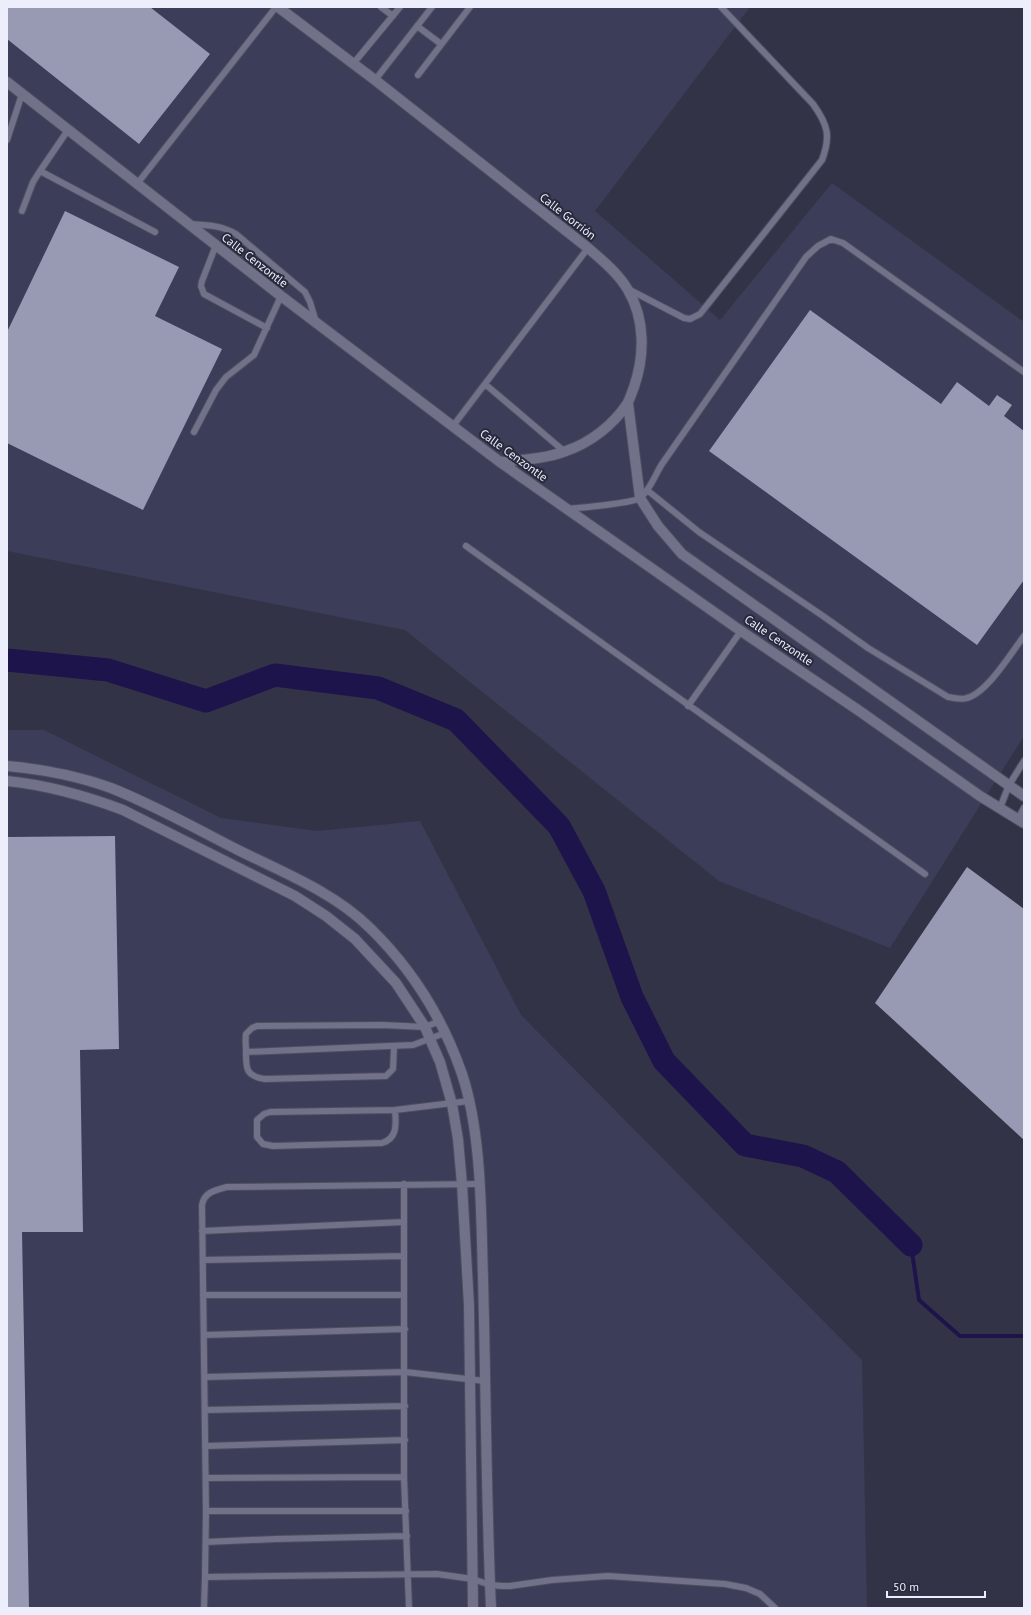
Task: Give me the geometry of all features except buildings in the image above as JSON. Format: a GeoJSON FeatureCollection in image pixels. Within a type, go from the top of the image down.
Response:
{"type":"FeatureCollection","features":[{"type":"Feature","properties":{"kind":"street","name":"Calle Gorrión"},"geometry":{"type":"LineString","coordinates":[[277,7],[375,80],[588,248],[612,268],[628,289],[637,308],[642,330],[641,358],[637,377],[628,403],[606,427],[595,436],[565,452],[500,462]]}},
{"type":"Feature","properties":{"kind":"street","name":"Calle Cenzontle"},"geometry":{"type":"LineString","coordinates":[[7,82],[280,296],[500,462],[980,796],[1021,821]]}},
{"type":"Feature","properties":{"kind":"street","name":"Calle Cenzontle"},"geometry":{"type":"LineString","coordinates":[[628,403],[643,494],[658,526],[682,554],[1024,796]]}},
{"type":"Feature","properties":{"kind":"street"},"geometry":{"type":"LineString","coordinates":[[7,766],[54,772],[109,788],[223,842],[324,894],[359,918],[393,953],[418,986],[440,1021],[462,1075],[469,1101],[476,1140],[479,1184],[491,1608]]}},
{"type":"Feature","properties":{"kind":"street"},"geometry":{"type":"LineString","coordinates":[[7,781],[52,788],[123,810],[295,896],[326,916],[355,939],[396,983],[425,1027],[440,1062],[452,1104],[458,1139],[462,1184],[469,1305],[473,1608]]}},
{"type":"Feature","properties":{"kind":"lane"},"geometry":{"type":"LineString","coordinates":[[137,184],[277,7]]}},
{"type":"Feature","properties":{"kind":"lane"},"geometry":{"type":"LineString","coordinates":[[381,7],[393,16]]}},
{"type":"Feature","properties":{"kind":"lane"},"geometry":{"type":"LineString","coordinates":[[353,64],[400,7]]}},
{"type":"Feature","properties":{"kind":"lane"},"geometry":{"type":"LineString","coordinates":[[375,80],[432,7]]}},
{"type":"Feature","properties":{"kind":"lane"},"geometry":{"type":"LineString","coordinates":[[418,75],[470,7]]}},
{"type":"Feature","properties":{"kind":"lane"},"geometry":{"type":"LineString","coordinates":[[628,289],[684,318],[690,319],[700,314],[822,160],[827,147],[828,135],[825,122],[814,104],[721,7]]}},
{"type":"Feature","properties":{"kind":"lane"},"geometry":{"type":"LineString","coordinates":[[417,26],[441,44]]}},
{"type":"Feature","properties":{"kind":"lane"},"geometry":{"type":"LineString","coordinates":[[7,140],[22,94]]}},
{"type":"Feature","properties":{"kind":"lane"},"geometry":{"type":"LineString","coordinates":[[22,211],[33,182],[68,130]]}},
{"type":"Feature","properties":{"kind":"lane"},"geometry":{"type":"LineString","coordinates":[[40,171],[155,232]]}},
{"type":"Feature","properties":{"kind":"lane"},"geometry":{"type":"LineString","coordinates":[[188,224],[222,227],[236,234],[305,292],[310,302],[316,323]]}},
{"type":"Feature","properties":{"kind":"lane"},"geometry":{"type":"LineString","coordinates":[[567,509],[621,502],[643,494],[662,464],[806,257],[818,246],[831,239],[842,243],[1024,372]]}},
{"type":"Feature","properties":{"kind":"lane"},"geometry":{"type":"LineString","coordinates":[[216,246],[202,280],[201,286],[204,294],[267,328]]}},
{"type":"Feature","properties":{"kind":"lane"},"geometry":{"type":"LineString","coordinates":[[453,426],[588,248]]}},
{"type":"Feature","properties":{"kind":"lane"},"geometry":{"type":"LineString","coordinates":[[194,432],[216,390],[233,371],[250,360],[254,355],[280,296]]}},
{"type":"Feature","properties":{"kind":"lane"},"geometry":{"type":"LineString","coordinates":[[485,384],[565,452]]}},
{"type":"Feature","properties":{"kind":"lane"},"geometry":{"type":"LineString","coordinates":[[643,494],[868,648],[948,697],[959,699],[969,698],[982,689],[993,679],[1024,636]]}},
{"type":"Feature","properties":{"kind":"lane"},"geometry":{"type":"LineString","coordinates":[[466,546],[925,874]]}},
{"type":"Feature","properties":{"kind":"lane"},"geometry":{"type":"LineString","coordinates":[[688,706],[741,631]]}},
{"type":"Feature","properties":{"kind":"lane"},"geometry":{"type":"LineString","coordinates":[[1000,808],[1010,785],[1024,761]]}},
{"type":"Feature","properties":{"kind":"lane"},"geometry":{"type":"LineString","coordinates":[[1021,821],[1024,808]]}},
{"type":"Feature","properties":{"kind":"lane"},"geometry":{"type":"LineString","coordinates":[[394,1047],[393,1069],[389,1074],[378,1076],[265,1080],[253,1076],[246,1067],[246,1034],[252,1028],[257,1026],[382,1025],[425,1027],[440,1021]]}},
{"type":"Feature","properties":{"kind":"lane"},"geometry":{"type":"LineString","coordinates":[[246,1052],[394,1047],[413,1045],[445,1033]]}},
{"type":"Feature","properties":{"kind":"lane"},"geometry":{"type":"LineString","coordinates":[[395,1110],[396,1127],[394,1133],[391,1138],[382,1143],[273,1146],[263,1144],[257,1137],[257,1120],[264,1114],[270,1112],[395,1110],[469,1101]]}},
{"type":"Feature","properties":{"kind":"lane"},"geometry":{"type":"LineString","coordinates":[[404,1184],[404,1477],[409,1608]]}},
{"type":"Feature","properties":{"kind":"lane"},"geometry":{"type":"LineString","coordinates":[[204,1608],[206,1446],[202,1204],[204,1198],[212,1191],[227,1187],[479,1184]]}},
{"type":"Feature","properties":{"kind":"lane"},"geometry":{"type":"LineString","coordinates":[[202,1230],[404,1222]]}},
{"type":"Feature","properties":{"kind":"lane"},"geometry":{"type":"LineString","coordinates":[[203,1260],[404,1256]]}},
{"type":"Feature","properties":{"kind":"lane"},"geometry":{"type":"LineString","coordinates":[[204,1295],[404,1295]]}},
{"type":"Feature","properties":{"kind":"lane"},"geometry":{"type":"LineString","coordinates":[[204,1335],[405,1329]]}},
{"type":"Feature","properties":{"kind":"lane"},"geometry":{"type":"LineString","coordinates":[[205,1377],[405,1372],[485,1381]]}},
{"type":"Feature","properties":{"kind":"lane"},"geometry":{"type":"LineString","coordinates":[[205,1410],[405,1406]]}},
{"type":"Feature","properties":{"kind":"lane"},"geometry":{"type":"LineString","coordinates":[[206,1446],[404,1440]]}},
{"type":"Feature","properties":{"kind":"lane"},"geometry":{"type":"LineString","coordinates":[[206,1478],[404,1477]]}},
{"type":"Feature","properties":{"kind":"lane"},"geometry":{"type":"LineString","coordinates":[[206,1511],[406,1511]]}},
{"type":"Feature","properties":{"kind":"lane"},"geometry":{"type":"LineString","coordinates":[[206,1542],[407,1536]]}},
{"type":"Feature","properties":{"kind":"lane"},"geometry":{"type":"LineString","coordinates":[[205,1577],[437,1574],[473,1579],[490,1585],[510,1586],[552,1580],[608,1576],[725,1584],[746,1588],[760,1594],[774,1608]]}},
{"type":"Feature","properties":{"kind":"shaded area"},"geometry":{"type":"Polygon","coordinates":[[[7,7],[750,7],[595,211],[720,320],[832,183],[1024,322],[1024,736],[890,948],[719,881],[405,630],[7,551],[7,7]]]}},
{"type":"Feature","properties":{"kind":"shaded area"},"geometry":{"type":"Polygon","coordinates":[[[7,730],[44,730],[221,818],[317,831],[420,821],[521,1015],[862,1360],[867,1608],[7,1608],[7,730]]]}},
{"type":"Feature","properties":{"kind":"waterway"},"geometry":{"type":"LineString","coordinates":[[7,660],[108,670],[206,701],[275,675],[378,688],[456,720],[559,826],[594,891],[632,997],[664,1061],[745,1145],[803,1156],[837,1172],[911,1245]]}},
{"type":"Feature","properties":{"kind":"waterway"},"geometry":{"type":"LineString","coordinates":[[911,1245],[919,1300],[960,1336],[1024,1336]]}}]}
